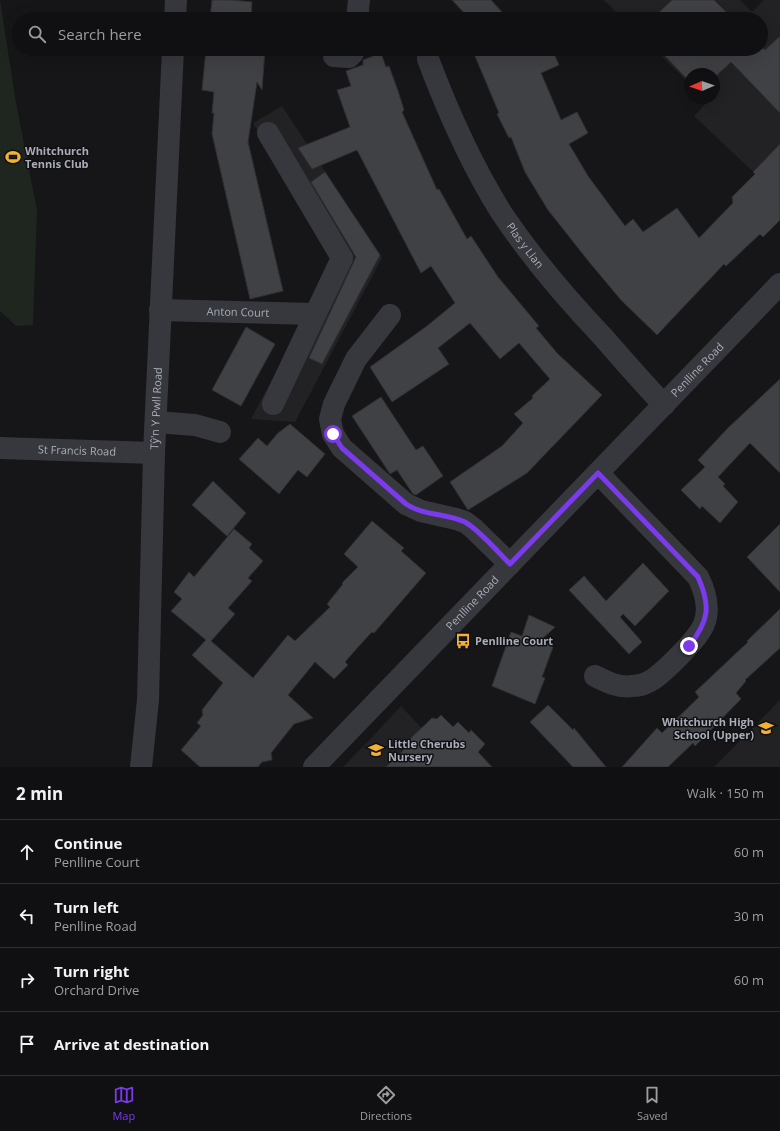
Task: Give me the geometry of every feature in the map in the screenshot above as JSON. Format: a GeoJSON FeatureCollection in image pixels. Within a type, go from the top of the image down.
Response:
{"type":"FeatureCollection","features":[{"type":"Feature","properties":{"kind":"street"},"geometry":{"type":"LineString","coordinates":[[175,12],[176,0]]}},
{"type":"Feature","properties":{"kind":"street"},"geometry":{"type":"LineString","coordinates":[[358,12],[359,0]]}},
{"type":"Feature","properties":{"kind":"street","name":"Tŷ'n Y Pwll Road"},"geometry":{"type":"LineString","coordinates":[[141,767],[148,700],[154,453],[173,56]]}},
{"type":"Feature","properties":{"kind":"street","name":"Plas y Llan"},"geometry":{"type":"LineString","coordinates":[[428,59],[454,123],[501,212],[523,244],[564,294],[664,405]]}},
{"type":"Feature","properties":{"kind":"street"},"geometry":{"type":"LineString","coordinates":[[268,133],[342,258],[273,404]]}},
{"type":"Feature","properties":{"kind":"street","name":"Penlline Road"},"geometry":{"type":"LineString","coordinates":[[314,767],[780,284]]}},
{"type":"Feature","properties":{"kind":"street","name":"Anton Court"},"geometry":{"type":"LineString","coordinates":[[160,310],[315,314]]}},
{"type":"Feature","properties":{"kind":"street"},"geometry":{"type":"LineString","coordinates":[[390,314],[353,365],[332,412],[330,419],[333,434],[342,448],[406,504],[420,511],[465,522],[510,564]]}},
{"type":"Feature","properties":{"kind":"street"},"geometry":{"type":"LineString","coordinates":[[156,422],[195,424],[220,432]]}},
{"type":"Feature","properties":{"kind":"street","name":"St Francis Road"},"geometry":{"type":"LineString","coordinates":[[0,448],[154,453]]}},
{"type":"Feature","properties":{"kind":"street"},"geometry":{"type":"LineString","coordinates":[[595,676],[615,686],[632,686],[643,684],[654,678],[694,640],[704,624],[706,612],[704,588],[698,577],[598,473]]}},
{"type":"Feature","properties":{"kind":"shaded area","name":"Whitchurch Tennis Club"},"geometry":{"type":"Polygon","coordinates":[[[0,0],[16,103],[37,211],[33,325],[16,326],[0,311],[0,0]]]}},
{"type":"Feature","properties":{"kind":"shaded area"},"geometry":{"type":"Polygon","coordinates":[[[604,0],[740,0],[752,12],[616,12],[604,0]]]}},
{"type":"Feature","properties":{"kind":"shaded area"},"geometry":{"type":"Polygon","coordinates":[[[764,0],[780,0],[780,197],[694,116],[705,104],[720,104],[720,68],[684,68],[684,78],[661,56],[768,56],[768,12],[752,12],[764,0]]]}},
{"type":"Feature","properties":{"kind":"shaded area"},"geometry":{"type":"Polygon","coordinates":[[[282,106],[382,258],[295,422],[251,419],[333,265],[326,245],[253,123],[282,106]]]}},
{"type":"Feature","properties":{"kind":"shaded area","name":"Whitchurch High School (Upper)"},"geometry":{"type":"Polygon","coordinates":[[[780,700],[780,767],[714,767],[724,757],[780,700]]]}},
{"type":"Feature","properties":{"kind":"shaded area"},"geometry":{"type":"Polygon","coordinates":[[[401,706],[458,767],[343,767],[376,733],[401,706]]]}},
{"type":"Feature","properties":{"kind":"building"},"geometry":{"type":"Polygon","coordinates":[[[212,0],[252,2],[251,12],[211,12],[212,0]]]}},
{"type":"Feature","properties":{"kind":"building"},"geometry":{"type":"Polygon","coordinates":[[[452,0],[491,0],[502,12],[463,12],[452,0]]]}},
{"type":"Feature","properties":{"kind":"building"},"geometry":{"type":"Polygon","coordinates":[[[672,0],[714,0],[726,12],[659,12],[672,0]]]}},
{"type":"Feature","properties":{"kind":"building"},"geometry":{"type":"Polygon","coordinates":[[[780,36],[780,113],[731,62],[720,72],[720,68],[684,68],[684,76],[665,56],[768,56],[768,47],[780,36]]]}},
{"type":"Feature","properties":{"kind":"building"},"geometry":{"type":"Polygon","coordinates":[[[205,56],[264,56],[262,90],[257,82],[248,142],[283,291],[250,299],[212,134],[214,92],[202,90],[205,56]]]}},
{"type":"Feature","properties":{"kind":"building"},"geometry":{"type":"Polygon","coordinates":[[[373,56],[382,56],[386,67],[389,66],[404,110],[402,112],[437,190],[439,189],[467,239],[471,236],[498,277],[539,326],[536,328],[557,353],[602,395],[527,473],[468,510],[450,482],[502,446],[523,423],[514,414],[533,398],[532,396],[550,379],[519,343],[500,359],[470,323],[438,348],[449,364],[392,402],[370,367],[427,326],[455,303],[431,266],[421,273],[357,150],[312,169],[298,148],[350,127],[337,90],[351,86],[346,71],[363,65],[363,60],[373,56]]]}},
{"type":"Feature","properties":{"kind":"building"},"geometry":{"type":"Polygon","coordinates":[[[475,56],[555,56],[559,65],[541,73],[561,120],[577,112],[588,133],[569,144],[588,176],[625,226],[633,219],[643,232],[677,208],[699,238],[733,203],[732,197],[755,174],[753,172],[780,144],[780,220],[763,237],[760,234],[726,266],[724,264],[657,335],[621,300],[548,210],[525,172],[511,137],[509,138],[497,114],[499,113],[475,56]]]}},
{"type":"Feature","properties":{"kind":"building"},"geometry":{"type":"Polygon","coordinates":[[[325,172],[380,255],[322,364],[309,358],[356,257],[311,182],[325,172]]]}},
{"type":"Feature","properties":{"kind":"building"},"geometry":{"type":"Polygon","coordinates":[[[246,327],[275,344],[241,406],[212,390],[246,327]]]}},
{"type":"Feature","properties":{"kind":"building"},"geometry":{"type":"Polygon","coordinates":[[[780,379],[780,473],[750,443],[718,477],[725,484],[723,486],[738,502],[720,523],[702,506],[700,509],[681,490],[705,467],[698,460],[727,429],[780,379]]]}},
{"type":"Feature","properties":{"kind":"building"},"geometry":{"type":"Polygon","coordinates":[[[381,397],[416,450],[423,446],[443,476],[416,495],[413,494],[397,470],[390,474],[352,416],[381,397]]]}},
{"type":"Feature","properties":{"kind":"building"},"geometry":{"type":"Polygon","coordinates":[[[290,424],[325,454],[307,477],[298,470],[279,494],[239,459],[258,438],[267,446],[278,433],[290,424]]]}},
{"type":"Feature","properties":{"kind":"building"},"geometry":{"type":"Polygon","coordinates":[[[213,481],[246,513],[227,536],[192,505],[213,481]]]}},
{"type":"Feature","properties":{"kind":"building"},"geometry":{"type":"Polygon","coordinates":[[[372,521],[404,548],[401,551],[426,573],[374,633],[372,632],[358,647],[345,662],[348,665],[334,679],[315,662],[288,695],[313,718],[294,724],[271,753],[272,760],[262,762],[258,767],[200,767],[181,750],[201,726],[197,723],[203,715],[202,710],[223,683],[192,655],[206,640],[171,611],[182,599],[174,592],[189,572],[194,577],[234,529],[252,544],[249,548],[263,561],[248,578],[252,581],[228,608],[235,614],[211,641],[253,678],[288,635],[295,641],[330,607],[327,604],[343,584],[342,583],[358,567],[344,554],[372,521]]]}},
{"type":"Feature","properties":{"kind":"building"},"geometry":{"type":"Polygon","coordinates":[[[780,524],[780,592],[747,557],[780,524]]]}},
{"type":"Feature","properties":{"kind":"building"},"geometry":{"type":"Polygon","coordinates":[[[643,563],[669,591],[635,626],[623,614],[620,617],[642,642],[629,654],[569,590],[584,576],[606,601],[643,563]]]}},
{"type":"Feature","properties":{"kind":"building"},"geometry":{"type":"Polygon","coordinates":[[[780,609],[780,648],[745,680],[746,681],[736,693],[741,699],[695,746],[693,743],[668,767],[622,767],[657,728],[662,733],[699,697],[695,692],[748,642],[747,641],[780,609]]]}},
{"type":"Feature","properties":{"kind":"building"},"geometry":{"type":"Polygon","coordinates":[[[529,615],[555,627],[541,640],[553,647],[542,677],[545,678],[535,704],[492,686],[511,632],[522,636],[529,615]]]}},
{"type":"Feature","properties":{"kind":"building"},"geometry":{"type":"Polygon","coordinates":[[[548,705],[573,730],[574,728],[606,767],[573,767],[530,722],[548,705]]]}},
{"type":"Feature","properties":{"kind":"building"},"geometry":{"type":"Polygon","coordinates":[[[441,715],[453,727],[458,722],[469,733],[471,730],[485,744],[478,752],[492,767],[386,767],[410,744],[410,739],[432,718],[437,719],[441,715]]]}},
{"type":"Feature","properties":{"kind":"place","name":"Whitchurch Tennis Club"},"geometry":{"type":"Point","coordinates":[13,157]}},
{"type":"Feature","properties":{"kind":"place","name":"Penlline Court"},"geometry":{"type":"Point","coordinates":[463,641]}},
{"type":"Feature","properties":{"kind":"place","name":"Whitchurch High School (Upper)"},"geometry":{"type":"Point","coordinates":[766,728]}},
{"type":"Feature","properties":{"kind":"place","name":"Little Cherubs Nursery"},"geometry":{"type":"Point","coordinates":[376,750]}},
{"type":"Feature","properties":{"kind":"route"},"geometry":{"type":"LineString","coordinates":[[333,434],[342,448],[406,504],[420,511],[465,522],[510,564],[598,473],[698,577],[704,588],[706,600],[704,624],[689,646]]}}]}
